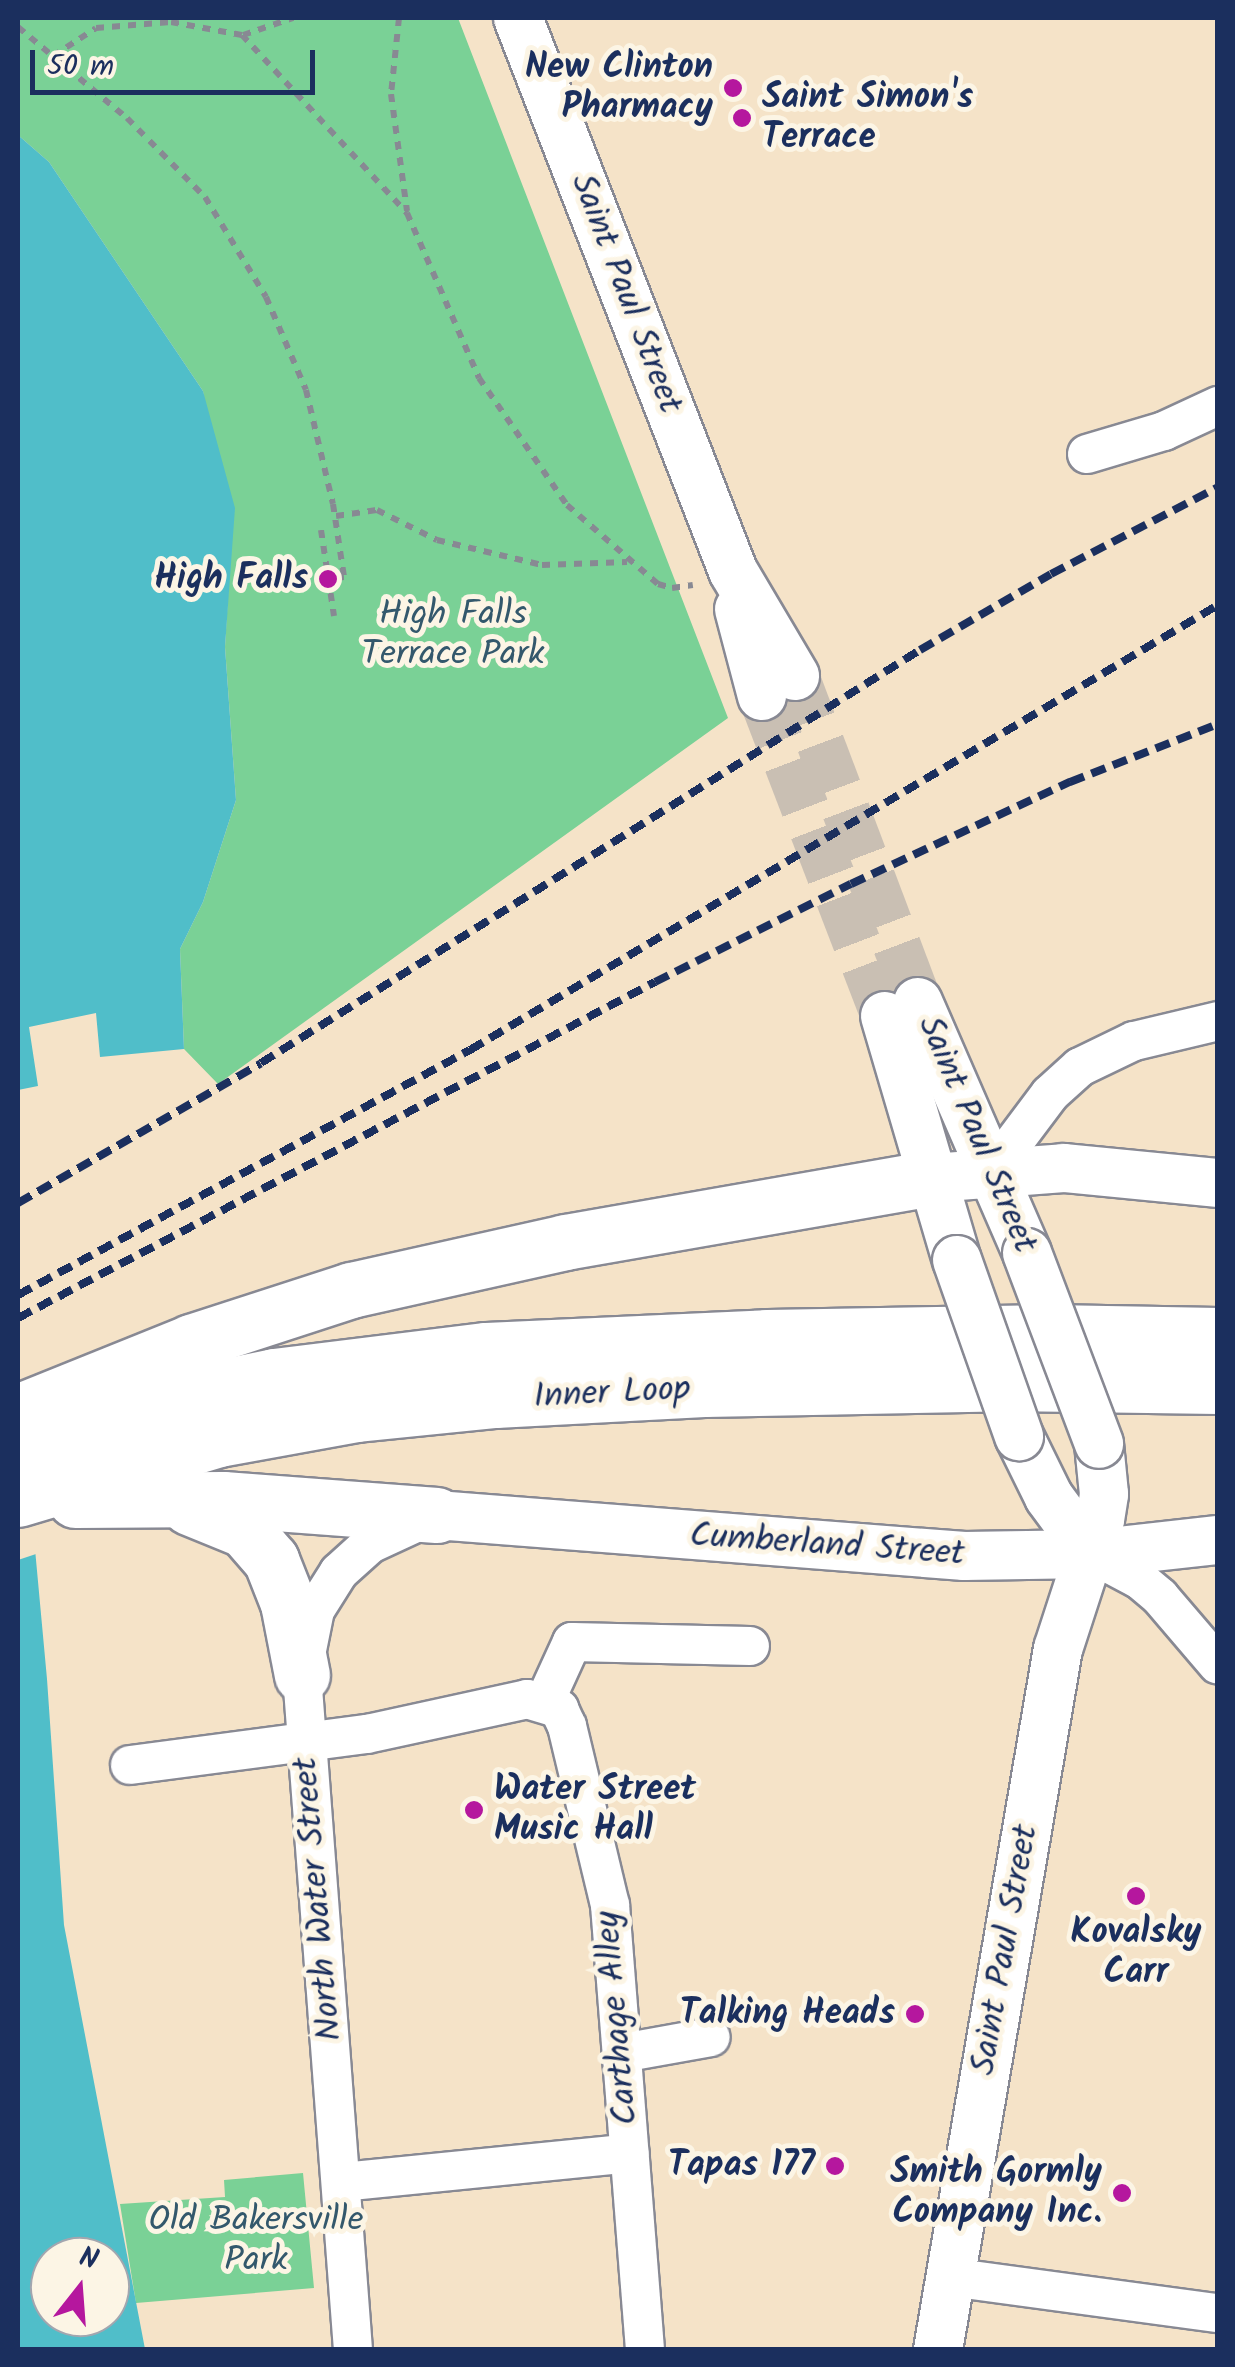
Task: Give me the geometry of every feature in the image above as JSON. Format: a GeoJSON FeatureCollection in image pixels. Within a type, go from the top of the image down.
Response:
{"type":"FeatureCollection","features":[{"type":"Feature","properties":{"kind":"highway"},"geometry":{"type":"LineString","coordinates":[[30,1463],[191,1342],[351,1290],[592,1237],[932,1178]]}},
{"type":"Feature","properties":{"kind":"highway","name":"Inner Loop"},"geometry":{"type":"LineString","coordinates":[[30,1463],[135,1408],[274,1376],[503,1349],[786,1336],[1050,1332],[1218,1335]]}},
{"type":"Feature","properties":{"kind":"highway","name":"Inner Loop"},"geometry":{"type":"LineString","coordinates":[[30,1463],[478,1402],[723,1388],[1068,1382],[1218,1386]]}},
{"type":"Feature","properties":{"kind":"highway"},"geometry":{"type":"LineString","coordinates":[[30,1463],[137,1498],[228,1520],[261,1544],[288,1603],[302,1675]]}},
{"type":"Feature","properties":{"kind":"highway"},"geometry":{"type":"LineString","coordinates":[[137,1498],[223,1499],[436,1515]]}},
{"type":"Feature","properties":{"kind":"main road","name":"Saint Paul Street"},"geometry":{"type":"LineString","coordinates":[[518,18],[714,578],[778,686]]}},
{"type":"Feature","properties":{"kind":"main road","name":"Saint Paul Street"},"geometry":{"type":"LineString","coordinates":[[938,2350],[1058,1649],[1075,1586],[1091,1554],[1104,1494],[1099,1444],[994,1170],[902,1009],[907,1078],[957,1260],[1019,1436],[1049,1497],[1091,1554]]}},
{"type":"Feature","properties":{"kind":"main road"},"geometry":{"type":"LineString","coordinates":[[932,1178],[994,1170],[1102,1169],[1218,1182]]}},
{"type":"Feature","properties":{"kind":"main road","name":"Cumberland Street"},"geometry":{"type":"LineString","coordinates":[[436,1515],[901,1553],[1015,1558],[1218,1540]]}},
{"type":"Feature","properties":{"kind":"street"},"geometry":{"type":"LineString","coordinates":[[1087,454],[1164,431],[1218,406]]}},
{"type":"Feature","properties":{"kind":"street"},"geometry":{"type":"LineString","coordinates":[[994,1170],[1050,1094],[1080,1067],[1134,1041],[1218,1021]]}},
{"type":"Feature","properties":{"kind":"street","name":"North Water Street"},"geometry":{"type":"LineString","coordinates":[[353,2350],[302,1675],[316,1610],[339,1572],[390,1531],[436,1515]]}},
{"type":"Feature","properties":{"kind":"street"},"geometry":{"type":"LineString","coordinates":[[1091,1554],[1140,1580],[1160,1597],[1218,1665]]}},
{"type":"Feature","properties":{"kind":"street"},"geometry":{"type":"LineString","coordinates":[[130,1765],[307,1743],[528,1699],[545,1701],[572,1642],[750,1646]]}},
{"type":"Feature","properties":{"kind":"street","name":"Carthage Alley"},"geometry":{"type":"LineString","coordinates":[[545,1701],[559,1709],[567,1726],[610,1905],[644,2350]]}},
{"type":"Feature","properties":{"kind":"street"},"geometry":{"type":"LineString","coordinates":[[622,2053],[712,2037]]}},
{"type":"Feature","properties":{"kind":"street"},"geometry":{"type":"LineString","coordinates":[[342,2182],[630,2152]]}},
{"type":"Feature","properties":{"kind":"street"},"geometry":{"type":"LineString","coordinates":[[950,2277],[1218,2312]]}},
{"type":"Feature","properties":{"kind":"path"},"geometry":{"type":"LineString","coordinates":[[52,56],[96,28],[171,22],[242,36],[294,18]]}},
{"type":"Feature","properties":{"kind":"path"},"geometry":{"type":"LineString","coordinates":[[399,18],[391,94],[407,212],[478,378],[568,505],[628,562],[658,584],[686,589],[714,578]]}},
{"type":"Feature","properties":{"kind":"path"},"geometry":{"type":"LineString","coordinates":[[18,27],[127,118],[205,197],[266,297],[306,390],[336,516],[344,577],[328,579]]}},
{"type":"Feature","properties":{"kind":"path"},"geometry":{"type":"LineString","coordinates":[[242,36],[407,212]]}},
{"type":"Feature","properties":{"kind":"path"},"geometry":{"type":"LineString","coordinates":[[336,516],[376,510],[437,540],[542,565],[628,562]]}},
{"type":"Feature","properties":{"kind":"path"},"geometry":{"type":"LineString","coordinates":[[320,530],[334,616]]}},
{"type":"Feature","properties":{"kind":"green space","name":"High Falls Terrace Park"},"geometry":{"type":"Polygon","coordinates":[[[18,18],[458,18],[728,718],[218,1084],[184,1049],[180,949],[203,902],[236,800],[225,647],[229,579],[203,391],[49,162],[18,135],[18,18]]]}},
{"type":"Feature","properties":{"kind":"green space","name":"Old Bakersville Park"},"geometry":{"type":"Polygon","coordinates":[[[303,2173],[314,2288],[136,2303],[130,2237],[125,2237],[120,2204],[225,2197],[224,2180],[303,2173]]]}},
{"type":"Feature","properties":{"kind":"water"},"geometry":{"type":"Polygon","coordinates":[[[18,135],[49,162],[203,391],[235,508],[225,647],[236,800],[203,902],[180,949],[184,1049],[100,1057],[96,1013],[29,1027],[38,1086],[18,1090],[18,135]]]}},
{"type":"Feature","properties":{"kind":"water"},"geometry":{"type":"Polygon","coordinates":[[[18,1365],[47,1679],[64,1925],[124,2237],[30,2237],[30,2337],[130,2337],[130,2270],[145,2349],[18,2349],[18,1365]]]}},
{"type":"Feature","properties":{"kind":"pier"},"geometry":{"type":"Polygon","coordinates":[[[23,1365],[39,1553],[18,1560],[18,1367],[23,1365]]]}},
{"type":"Feature","properties":{"kind":"tunnel"},"geometry":{"type":"LineString","coordinates":[[795,676],[918,1002]]}},
{"type":"Feature","properties":{"kind":"tunnel"},"geometry":{"type":"LineString","coordinates":[[762,696],[885,1016]]}},
{"type":"Feature","properties":{"kind":"railway"},"geometry":{"type":"LineString","coordinates":[[18,1203],[261,1063],[920,650],[1051,574],[1218,487]]}},
{"type":"Feature","properties":{"kind":"railway"},"geometry":{"type":"LineString","coordinates":[[18,1295],[470,1050],[1218,605]]}},
{"type":"Feature","properties":{"kind":"railway"},"geometry":{"type":"LineString","coordinates":[[18,1318],[655,982],[851,884],[1070,782],[1218,724]]}},
{"type":"Feature","properties":{"kind":"place","name":"New Clinton Pharmacy"},"geometry":{"type":"Point","coordinates":[733,88]}},
{"type":"Feature","properties":{"kind":"place","name":"Saint Simon's Terrace"},"geometry":{"type":"Point","coordinates":[742,118]}},
{"type":"Feature","properties":{"kind":"place","name":"High Falls"},"geometry":{"type":"Point","coordinates":[328,579]}},
{"type":"Feature","properties":{"kind":"place","name":"Water Street Music Hall"},"geometry":{"type":"Point","coordinates":[474,1810]}},
{"type":"Feature","properties":{"kind":"place","name":"Kovalsky Carr"},"geometry":{"type":"Point","coordinates":[1136,1896]}},
{"type":"Feature","properties":{"kind":"place","name":"Talking Heads"},"geometry":{"type":"Point","coordinates":[915,2014]}},
{"type":"Feature","properties":{"kind":"place","name":"Tapas 177"},"geometry":{"type":"Point","coordinates":[835,2166]}},
{"type":"Feature","properties":{"kind":"place","name":"Smith Gormly Company Inc."},"geometry":{"type":"Point","coordinates":[1122,2193]}}]}
